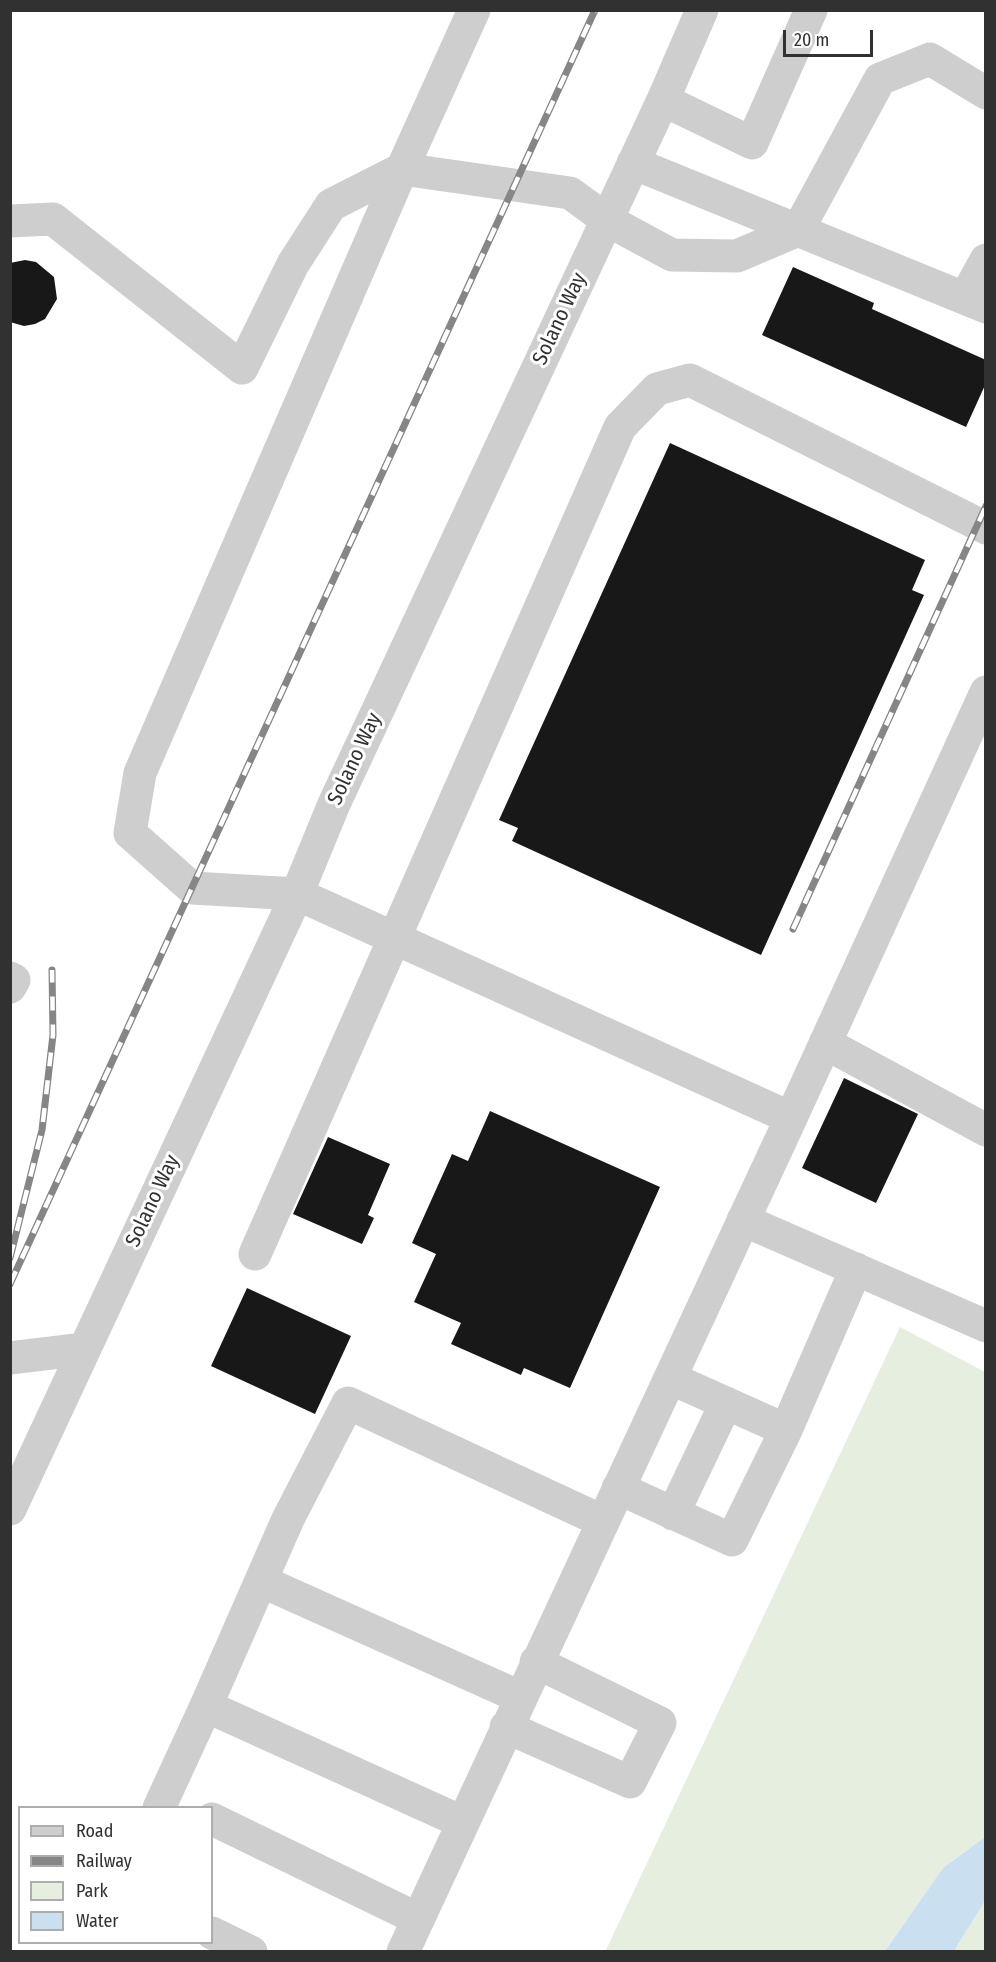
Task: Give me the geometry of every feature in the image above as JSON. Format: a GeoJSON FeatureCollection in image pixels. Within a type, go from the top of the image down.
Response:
{"type":"FeatureCollection","features":[{"type":"Feature","properties":{"kind":"street"},"geometry":{"type":"LineString","coordinates":[[474,10],[402,169],[140,773],[130,833],[192,888],[297,894],[791,1118]]}},
{"type":"Feature","properties":{"kind":"street","name":"Solano Way"},"geometry":{"type":"LineString","coordinates":[[10,1509],[297,894],[334,804],[663,100],[702,10]]}},
{"type":"Feature","properties":{"kind":"street"},"geometry":{"type":"LineString","coordinates":[[663,100],[752,142],[811,10]]}},
{"type":"Feature","properties":{"kind":"street"},"geometry":{"type":"LineString","coordinates":[[10,221],[53,219],[242,368],[293,264],[331,205],[402,169],[570,192],[607,220],[672,255],[737,256],[798,230],[880,79],[930,58],[986,93]]}},
{"type":"Feature","properties":{"kind":"street"},"geometry":{"type":"LineString","coordinates":[[633,163],[975,303],[986,260]]}},
{"type":"Feature","properties":{"kind":"street"},"geometry":{"type":"LineString","coordinates":[[255,1254],[620,427],[657,389],[690,380],[986,528]]}},
{"type":"Feature","properties":{"kind":"street"},"geometry":{"type":"LineString","coordinates":[[403,1952],[506,1726],[791,1118],[986,692]]}},
{"type":"Feature","properties":{"kind":"street"},"geometry":{"type":"LineString","coordinates":[[10,978],[14,980],[10,987]]}},
{"type":"Feature","properties":{"kind":"street"},"geometry":{"type":"LineString","coordinates":[[825,1043],[986,1130]]}},
{"type":"Feature","properties":{"kind":"street"},"geometry":{"type":"LineString","coordinates":[[743,1220],[986,1326]]}},
{"type":"Feature","properties":{"kind":"street"},"geometry":{"type":"LineString","coordinates":[[618,1488],[732,1540],[786,1430],[856,1269]]}},
{"type":"Feature","properties":{"kind":"street"},"geometry":{"type":"LineString","coordinates":[[10,1358],[84,1349]]}},
{"type":"Feature","properties":{"kind":"street"},"geometry":{"type":"LineString","coordinates":[[670,1378],[786,1430]]}},
{"type":"Feature","properties":{"kind":"street"},"geometry":{"type":"LineString","coordinates":[[170,1804],[206,1706],[288,1519],[348,1403],[602,1521]]}},
{"type":"Feature","properties":{"kind":"street"},"geometry":{"type":"LineString","coordinates":[[673,1514],[726,1403]]}},
{"type":"Feature","properties":{"kind":"street"},"geometry":{"type":"LineString","coordinates":[[261,1581],[520,1697]]}},
{"type":"Feature","properties":{"kind":"street"},"geometry":{"type":"LineString","coordinates":[[506,1726],[630,1782],[660,1723],[536,1662]]}},
{"type":"Feature","properties":{"kind":"street"},"geometry":{"type":"LineString","coordinates":[[206,1706],[462,1822]]}},
{"type":"Feature","properties":{"kind":"street"},"geometry":{"type":"LineString","coordinates":[[213,1819],[418,1919]]}},
{"type":"Feature","properties":{"kind":"street"},"geometry":{"type":"LineString","coordinates":[[213,1933],[251,1952]]}},
{"type":"Feature","properties":{"kind":"green space"},"geometry":{"type":"Polygon","coordinates":[[[900,1327],[985,1372],[985,1837],[943,1868],[885,1951],[605,1952],[900,1327]]]}},
{"type":"Feature","properties":{"kind":"green space"},"geometry":{"type":"Polygon","coordinates":[[[985,1901],[985,1951],[954,1951],[985,1901]]]}},
{"type":"Feature","properties":{"kind":"water"},"geometry":{"type":"Polygon","coordinates":[[[985,1837],[985,1901],[954,1951],[885,1951],[943,1868],[985,1837]]]}},
{"type":"Feature","properties":{"kind":"building"},"geometry":{"type":"Polygon","coordinates":[[[25,260],[36,262],[54,277],[57,299],[45,319],[24,326],[10,322],[10,263],[25,260]]]}},
{"type":"Feature","properties":{"kind":"building"},"geometry":{"type":"Polygon","coordinates":[[[793,267],[874,303],[872,309],[986,360],[986,383],[966,427],[762,335],[793,267]]]}},
{"type":"Feature","properties":{"kind":"building"},"geometry":{"type":"Polygon","coordinates":[[[670,443],[925,560],[912,590],[924,595],[761,955],[512,841],[518,828],[499,820],[670,443]]]}},
{"type":"Feature","properties":{"kind":"building"},"geometry":{"type":"Polygon","coordinates":[[[844,1078],[918,1114],[876,1203],[802,1168],[844,1078]]]}},
{"type":"Feature","properties":{"kind":"building"},"geometry":{"type":"Polygon","coordinates":[[[490,1111],[660,1187],[570,1388],[524,1368],[521,1375],[451,1344],[461,1323],[414,1302],[436,1254],[412,1243],[452,1154],[468,1161],[490,1111]]]}},
{"type":"Feature","properties":{"kind":"building"},"geometry":{"type":"Polygon","coordinates":[[[328,1137],[390,1164],[368,1215],[374,1218],[362,1244],[293,1214],[328,1137]]]}},
{"type":"Feature","properties":{"kind":"building"},"geometry":{"type":"Polygon","coordinates":[[[247,1288],[351,1336],[315,1414],[211,1366],[247,1288]]]}},
{"type":"Feature","properties":{"kind":"railway"},"geometry":{"type":"LineString","coordinates":[[10,1284],[595,10]]}},
{"type":"Feature","properties":{"kind":"railway"},"geometry":{"type":"LineString","coordinates":[[793,929],[986,506]]}},
{"type":"Feature","properties":{"kind":"railway"},"geometry":{"type":"LineString","coordinates":[[10,1258],[42,1130],[53,1035],[52,970]]}}]}
